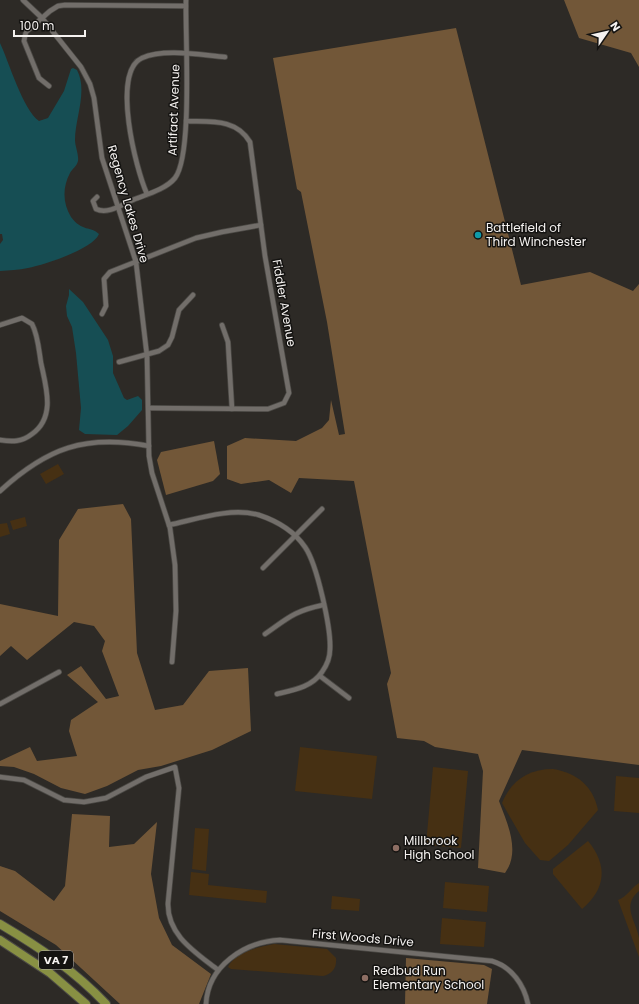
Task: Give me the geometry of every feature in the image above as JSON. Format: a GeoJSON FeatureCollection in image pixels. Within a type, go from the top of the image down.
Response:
{"type":"FeatureCollection","features":[{"type":"Feature","properties":{"kind":"highway","name":"VA 7"},"geometry":{"type":"LineString","coordinates":[[0,924],[49,954],[80,979],[106,1004]]}},
{"type":"Feature","properties":{"kind":"highway","name":"VA 7"},"geometry":{"type":"LineString","coordinates":[[0,940],[50,973],[86,1004]]}},
{"type":"Feature","properties":{"kind":"street","name":"Regency Lakes Drive"},"geometry":{"type":"LineString","coordinates":[[23,0],[42,18],[81,68],[90,84],[94,98],[102,158],[136,262],[147,356],[150,408],[149,446],[152,473],[169,525],[176,593],[176,630],[172,662]]}},
{"type":"Feature","properties":{"kind":"street","name":"Artifact Avenue"},"geometry":{"type":"LineString","coordinates":[[97,196],[93,201],[96,209],[106,212],[163,188],[175,178],[182,164],[186,121],[186,0]]}},
{"type":"Feature","properties":{"kind":"street"},"geometry":{"type":"LineString","coordinates":[[50,86],[39,78],[24,41],[26,32],[58,6],[186,6]]}},
{"type":"Feature","properties":{"kind":"street"},"geometry":{"type":"LineString","coordinates":[[147,194],[136,162],[129,123],[127,86],[132,67],[141,58],[158,54],[186,54],[225,57]]}},
{"type":"Feature","properties":{"kind":"street","name":"Fiddler Avenue"},"geometry":{"type":"LineString","coordinates":[[150,408],[254,410],[275,407],[284,403],[289,393],[261,225],[250,142],[239,129],[229,124],[186,121]]}},
{"type":"Feature","properties":{"kind":"street"},"geometry":{"type":"LineString","coordinates":[[102,314],[106,306],[104,279],[110,272],[209,234],[261,225]]}},
{"type":"Feature","properties":{"kind":"street"},"geometry":{"type":"LineString","coordinates":[[119,362],[147,356],[168,345],[172,337],[179,310],[193,295]]}},
{"type":"Feature","properties":{"kind":"street"},"geometry":{"type":"LineString","coordinates":[[0,325],[22,318],[32,324],[46,389],[47,409],[43,422],[29,437],[13,442],[0,440]]}},
{"type":"Feature","properties":{"kind":"street"},"geometry":{"type":"LineString","coordinates":[[222,325],[228,342],[232,409]]}},
{"type":"Feature","properties":{"kind":"street"},"geometry":{"type":"LineString","coordinates":[[0,491],[25,469],[46,456],[67,448],[86,444],[125,443],[149,446]]}},
{"type":"Feature","properties":{"kind":"street"},"geometry":{"type":"LineString","coordinates":[[263,568],[322,509]]}},
{"type":"Feature","properties":{"kind":"street"},"geometry":{"type":"LineString","coordinates":[[169,525],[220,514],[245,513],[270,519],[285,527],[306,549],[314,563],[323,605],[330,651],[326,665],[320,676],[304,687],[277,694]]}},
{"type":"Feature","properties":{"kind":"street"},"geometry":{"type":"LineString","coordinates":[[265,634],[300,610],[323,605]]}},
{"type":"Feature","properties":{"kind":"street"},"geometry":{"type":"LineString","coordinates":[[0,704],[59,672]]}},
{"type":"Feature","properties":{"kind":"street"},"geometry":{"type":"LineString","coordinates":[[320,676],[349,698]]}},
{"type":"Feature","properties":{"kind":"street"},"geometry":{"type":"LineString","coordinates":[[0,777],[24,780],[64,800],[84,802],[106,798],[146,777],[175,767],[179,788],[168,916],[170,924],[180,938],[218,970]]}},
{"type":"Feature","properties":{"kind":"street","name":"First Woods Drive"},"geometry":{"type":"LineString","coordinates":[[206,1004],[209,990],[218,970],[244,950],[262,942],[280,940],[496,962],[508,968],[522,985],[528,1004]]}},
{"type":"Feature","properties":{"kind":"shaded area"},"geometry":{"type":"Polygon","coordinates":[[[564,0],[639,0],[639,67],[631,53],[579,38],[564,0]]]}},
{"type":"Feature","properties":{"kind":"shaded area"},"geometry":{"type":"Polygon","coordinates":[[[456,28],[521,285],[590,272],[633,291],[639,284],[639,765],[522,750],[499,801],[509,828],[512,846],[510,864],[505,873],[478,868],[483,771],[478,754],[435,747],[424,741],[397,738],[387,684],[391,673],[354,481],[299,478],[291,493],[269,480],[241,484],[227,479],[227,446],[245,438],[296,441],[322,428],[329,420],[331,400],[339,435],[345,434],[327,322],[301,192],[297,189],[273,58],[456,28]]]}},
{"type":"Feature","properties":{"kind":"shaded area"},"geometry":{"type":"Polygon","coordinates":[[[214,441],[220,474],[213,481],[166,495],[157,460],[161,452],[214,441]]]}},
{"type":"Feature","properties":{"kind":"shaded area"},"geometry":{"type":"Polygon","coordinates":[[[58,464],[64,474],[46,484],[40,474],[58,464]]]}},
{"type":"Feature","properties":{"kind":"shaded area"},"geometry":{"type":"Polygon","coordinates":[[[123,504],[131,519],[137,653],[155,710],[183,705],[209,671],[248,668],[251,731],[212,750],[161,766],[138,770],[107,786],[85,794],[61,788],[34,774],[14,767],[0,766],[0,761],[30,747],[37,761],[77,756],[69,731],[71,720],[98,702],[67,675],[81,666],[106,699],[119,696],[102,651],[105,641],[94,626],[74,622],[27,660],[11,646],[0,656],[0,604],[58,616],[59,540],[78,509],[123,504]]]}},
{"type":"Feature","properties":{"kind":"shaded area"},"geometry":{"type":"Polygon","coordinates":[[[25,517],[27,526],[13,530],[10,521],[25,517]]]}},
{"type":"Feature","properties":{"kind":"shaded area"},"geometry":{"type":"Polygon","coordinates":[[[7,523],[10,534],[0,537],[0,524],[7,523]]]}},
{"type":"Feature","properties":{"kind":"shaded area"},"geometry":{"type":"Polygon","coordinates":[[[300,747],[377,756],[372,799],[295,791],[300,747]]]}},
{"type":"Feature","properties":{"kind":"shaded area"},"geometry":{"type":"Polygon","coordinates":[[[433,767],[468,771],[461,848],[426,845],[433,767]]]}},
{"type":"Feature","properties":{"kind":"shaded area"},"geometry":{"type":"Polygon","coordinates":[[[553,769],[576,777],[583,782],[592,794],[598,810],[568,845],[549,861],[540,860],[525,843],[502,803],[510,788],[528,774],[536,771],[553,769]]]}},
{"type":"Feature","properties":{"kind":"shaded area"},"geometry":{"type":"Polygon","coordinates":[[[616,776],[639,778],[639,813],[614,811],[616,776]]]}},
{"type":"Feature","properties":{"kind":"shaded area"},"geometry":{"type":"Polygon","coordinates":[[[72,814],[110,816],[109,847],[134,844],[157,822],[151,874],[159,918],[172,945],[211,974],[199,1004],[120,1004],[56,945],[0,911],[0,866],[15,871],[54,901],[65,886],[72,814]]]}},
{"type":"Feature","properties":{"kind":"shaded area"},"geometry":{"type":"Polygon","coordinates":[[[195,828],[209,829],[206,871],[192,869],[195,828]]]}},
{"type":"Feature","properties":{"kind":"shaded area"},"geometry":{"type":"Polygon","coordinates":[[[588,841],[599,859],[602,876],[596,893],[582,909],[553,874],[553,869],[588,841]]]}},
{"type":"Feature","properties":{"kind":"shaded area"},"geometry":{"type":"Polygon","coordinates":[[[191,872],[209,874],[208,885],[267,891],[266,903],[189,895],[191,872]]]}},
{"type":"Feature","properties":{"kind":"shaded area"},"geometry":{"type":"Polygon","coordinates":[[[445,882],[489,886],[487,912],[443,908],[445,882]]]}},
{"type":"Feature","properties":{"kind":"shaded area"},"geometry":{"type":"Polygon","coordinates":[[[639,883],[639,891],[631,902],[630,908],[639,938],[639,957],[618,900],[624,897],[639,883]]]}},
{"type":"Feature","properties":{"kind":"shaded area"},"geometry":{"type":"Polygon","coordinates":[[[332,896],[360,899],[359,911],[331,909],[332,896]]]}},
{"type":"Feature","properties":{"kind":"shaded area"},"geometry":{"type":"Polygon","coordinates":[[[442,918],[486,922],[484,947],[440,944],[442,918]]]}},
{"type":"Feature","properties":{"kind":"shaded area"},"geometry":{"type":"Polygon","coordinates":[[[274,944],[327,949],[336,958],[335,968],[329,974],[323,976],[231,969],[228,967],[236,958],[248,951],[274,944]]]}},
{"type":"Feature","properties":{"kind":"shaded area"},"geometry":{"type":"Polygon","coordinates":[[[406,958],[484,965],[492,969],[487,1004],[405,1004],[406,958]]]}},
{"type":"Feature","properties":{"kind":"water"},"geometry":{"type":"Polygon","coordinates":[[[0,43],[27,107],[39,121],[48,118],[64,91],[71,69],[73,68],[77,70],[81,87],[75,140],[78,161],[67,179],[64,196],[68,212],[75,222],[99,234],[95,240],[88,245],[67,256],[28,268],[0,271],[0,244],[3,240],[2,234],[0,234],[0,43]]]}},
{"type":"Feature","properties":{"kind":"water"},"geometry":{"type":"Polygon","coordinates":[[[69,289],[83,302],[108,340],[113,356],[113,373],[124,398],[127,400],[138,396],[142,400],[142,410],[128,426],[117,435],[85,434],[79,430],[81,408],[76,353],[72,327],[67,316],[66,306],[69,289]]]}},
{"type":"Feature","properties":{"kind":"place","name":"Battlefield of Third Winchester"},"geometry":{"type":"Point","coordinates":[478,235]}},
{"type":"Feature","properties":{"kind":"place","name":"Millbrook High School"},"geometry":{"type":"Point","coordinates":[396,848]}},
{"type":"Feature","properties":{"kind":"place","name":"Redbud Run Elementary School"},"geometry":{"type":"Point","coordinates":[365,978]}}]}
